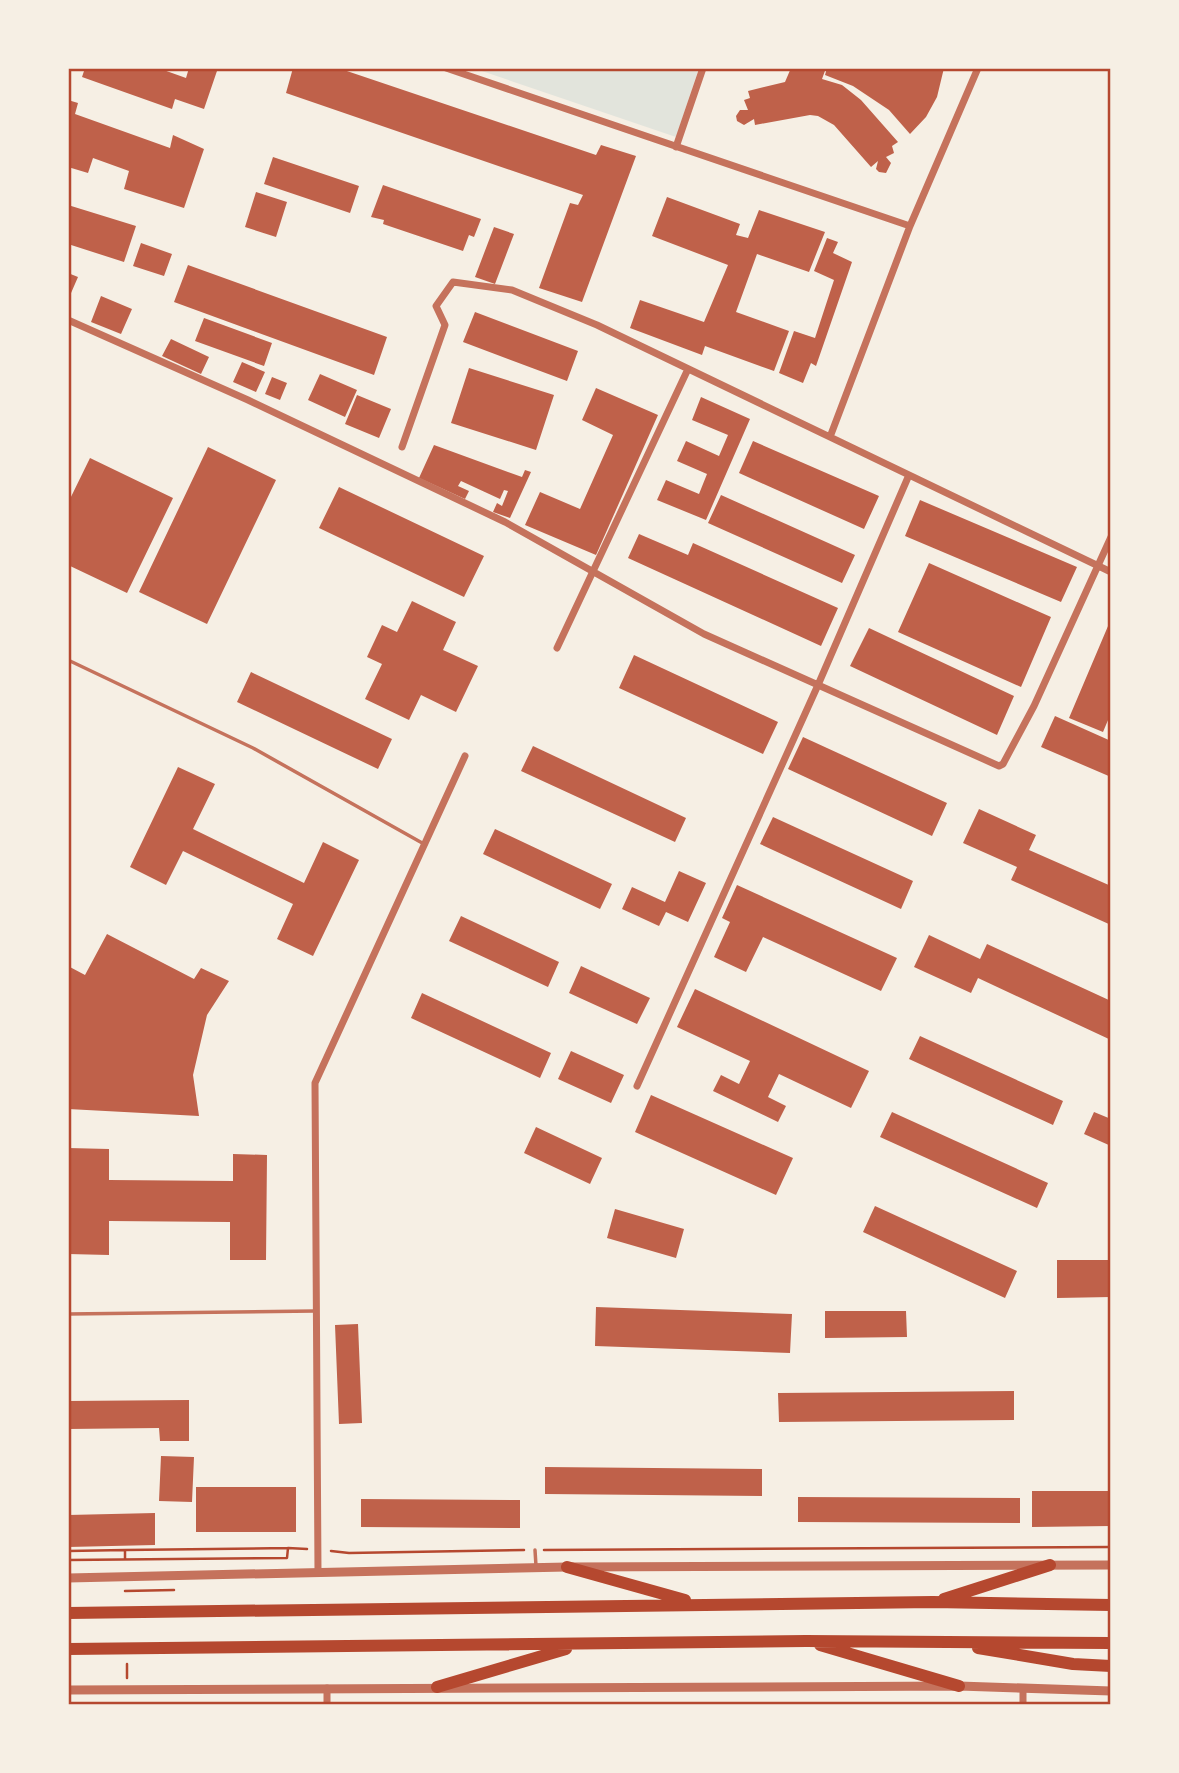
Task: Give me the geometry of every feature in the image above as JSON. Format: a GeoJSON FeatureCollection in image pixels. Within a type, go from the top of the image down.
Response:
{"type":"FeatureCollection","features":[{"type":"Feature","properties":{"kind":"highway"},"geometry":{"type":"LineString","coordinates":[[933,1602],[1051,1565]]}},
{"type":"Feature","properties":{"kind":"highway"},"geometry":{"type":"LineString","coordinates":[[567,1567],[698,1604]]}},
{"type":"Feature","properties":{"kind":"highway"},"geometry":{"type":"LineString","coordinates":[[68,1613],[933,1602],[1111,1605]]}},
{"type":"Feature","properties":{"kind":"highway"},"geometry":{"type":"LineString","coordinates":[[806,1641],[959,1686]]}},
{"type":"Feature","properties":{"kind":"highway"},"geometry":{"type":"LineString","coordinates":[[68,1649],[806,1641],[1111,1643]]}},
{"type":"Feature","properties":{"kind":"highway"},"geometry":{"type":"LineString","coordinates":[[936,1642],[1073,1664],[1111,1665]]}},
{"type":"Feature","properties":{"kind":"highway"},"geometry":{"type":"LineString","coordinates":[[437,1687],[580,1644]]}},
{"type":"Feature","properties":{"kind":"street"},"geometry":{"type":"LineString","coordinates":[[446,68],[910,226]]}},
{"type":"Feature","properties":{"kind":"street"},"geometry":{"type":"LineString","coordinates":[[676,147],[703,68]]}},
{"type":"Feature","properties":{"kind":"street"},"geometry":{"type":"LineString","coordinates":[[830,437],[910,226],[978,68]]}},
{"type":"Feature","properties":{"kind":"street"},"geometry":{"type":"LineString","coordinates":[[402,447],[445,325],[436,306],[453,282],[512,290],[597,325],[1111,572]]}},
{"type":"Feature","properties":{"kind":"street"},"geometry":{"type":"LineString","coordinates":[[68,320],[248,400],[493,516],[704,634],[999,766],[1003,764],[1034,706],[1111,537]]}},
{"type":"Feature","properties":{"kind":"street"},"geometry":{"type":"LineString","coordinates":[[557,649],[688,369]]}},
{"type":"Feature","properties":{"kind":"street"},"geometry":{"type":"LineString","coordinates":[[637,1086],[818,685],[909,475]]}},
{"type":"Feature","properties":{"kind":"street"},"geometry":{"type":"LineString","coordinates":[[318,1573],[315,1083],[465,755]]}},
{"type":"Feature","properties":{"kind":"street"},"geometry":{"type":"LineString","coordinates":[[68,1578],[567,1567],[1111,1565]]}},
{"type":"Feature","properties":{"kind":"street"},"geometry":{"type":"LineString","coordinates":[[68,1690],[959,1686],[1111,1691]]}},
{"type":"Feature","properties":{"kind":"street"},"geometry":{"type":"LineString","coordinates":[[327,1688],[327,1705]]}},
{"type":"Feature","properties":{"kind":"street"},"geometry":{"type":"LineString","coordinates":[[1023,1688],[1023,1705]]}},
{"type":"Feature","properties":{"kind":"lane"},"geometry":{"type":"LineString","coordinates":[[68,660],[253,748],[424,844]]}},
{"type":"Feature","properties":{"kind":"lane"},"geometry":{"type":"LineString","coordinates":[[68,1314],[316,1311]]}},
{"type":"Feature","properties":{"kind":"lane"},"geometry":{"type":"LineString","coordinates":[[535,1550],[536,1568]]}},
{"type":"Feature","properties":{"kind":"path"},"geometry":{"type":"LineString","coordinates":[[68,1560],[287,1558],[288,1548],[349,1553],[1111,1547]]}},
{"type":"Feature","properties":{"kind":"path"},"geometry":{"type":"LineString","coordinates":[[68,1551],[126,1548],[127,1577]]}},
{"type":"Feature","properties":{"kind":"path"},"geometry":{"type":"LineString","coordinates":[[125,1591],[174,1590]]}},
{"type":"Feature","properties":{"kind":"shaded area"},"geometry":{"type":"Polygon","coordinates":[[[473,68],[699,68],[676,137],[473,68]]]}},
{"type":"Feature","properties":{"kind":"building"},"geometry":{"type":"Polygon","coordinates":[[[85,68],[158,68],[186,78],[189,68],[218,68],[204,109],[175,99],[172,109],[82,77],[85,68]]]}},
{"type":"Feature","properties":{"kind":"building"},"geometry":{"type":"Polygon","coordinates":[[[293,68],[338,68],[596,155],[601,145],[636,156],[582,302],[539,288],[570,203],[578,205],[583,195],[286,93],[293,68]]]}},
{"type":"Feature","properties":{"kind":"building"},"geometry":{"type":"Polygon","coordinates":[[[791,68],[826,68],[822,79],[842,85],[861,100],[898,142],[892,146],[894,153],[886,157],[891,163],[886,173],[876,169],[878,161],[871,167],[834,125],[818,116],[810,115],[755,125],[754,119],[744,125],[737,121],[736,116],[740,110],[748,110],[744,100],[750,98],[748,91],[785,82],[791,68]]]}},
{"type":"Feature","properties":{"kind":"building"},"geometry":{"type":"Polygon","coordinates":[[[827,68],[944,68],[937,97],[926,117],[910,134],[889,110],[853,86],[825,75],[827,68]]]}},
{"type":"Feature","properties":{"kind":"building"},"geometry":{"type":"Polygon","coordinates":[[[68,100],[78,103],[75,114],[170,148],[173,135],[204,149],[184,208],[124,189],[129,171],[93,158],[88,173],[68,167],[68,100]]]}},
{"type":"Feature","properties":{"kind":"building"},"geometry":{"type":"Polygon","coordinates":[[[273,157],[359,186],[350,213],[264,184],[273,157]]]}},
{"type":"Feature","properties":{"kind":"building"},"geometry":{"type":"Polygon","coordinates":[[[383,185],[481,219],[474,237],[469,235],[463,251],[383,224],[384,220],[371,217],[383,185]]]}},
{"type":"Feature","properties":{"kind":"building"},"geometry":{"type":"Polygon","coordinates":[[[256,192],[287,202],[276,237],[245,227],[256,192]]]}},
{"type":"Feature","properties":{"kind":"building"},"geometry":{"type":"Polygon","coordinates":[[[667,197],[740,224],[736,235],[748,238],[759,210],[825,232],[809,272],[757,254],[736,312],[789,331],[774,371],[705,346],[702,355],[630,328],[640,300],[704,322],[728,265],[652,236],[667,197]]]}},
{"type":"Feature","properties":{"kind":"building"},"geometry":{"type":"Polygon","coordinates":[[[68,205],[136,226],[124,262],[68,244],[68,205]]]}},
{"type":"Feature","properties":{"kind":"building"},"geometry":{"type":"Polygon","coordinates":[[[494,227],[514,234],[495,284],[475,277],[494,227]]]}},
{"type":"Feature","properties":{"kind":"building"},"geometry":{"type":"Polygon","coordinates":[[[827,238],[838,242],[833,253],[852,262],[816,366],[811,363],[803,383],[779,373],[794,331],[815,338],[834,280],[814,271],[827,238]]]}},
{"type":"Feature","properties":{"kind":"building"},"geometry":{"type":"Polygon","coordinates":[[[141,243],[172,254],[164,276],[133,266],[141,243]]]}},
{"type":"Feature","properties":{"kind":"building"},"geometry":{"type":"Polygon","coordinates":[[[188,265],[387,337],[374,375],[174,302],[188,265]]]}},
{"type":"Feature","properties":{"kind":"building"},"geometry":{"type":"Polygon","coordinates":[[[68,273],[78,277],[68,300],[68,273]]]}},
{"type":"Feature","properties":{"kind":"building"},"geometry":{"type":"Polygon","coordinates":[[[101,296],[132,309],[121,334],[91,322],[101,296]]]}},
{"type":"Feature","properties":{"kind":"building"},"geometry":{"type":"Polygon","coordinates":[[[475,312],[578,351],[567,381],[463,342],[475,312]]]}},
{"type":"Feature","properties":{"kind":"building"},"geometry":{"type":"Polygon","coordinates":[[[204,318],[272,343],[264,366],[195,341],[204,318]]]}},
{"type":"Feature","properties":{"kind":"building"},"geometry":{"type":"Polygon","coordinates":[[[171,339],[209,357],[201,374],[162,356],[171,339]]]}},
{"type":"Feature","properties":{"kind":"building"},"geometry":{"type":"Polygon","coordinates":[[[242,362],[265,372],[256,392],[233,382],[242,362]]]}},
{"type":"Feature","properties":{"kind":"building"},"geometry":{"type":"Polygon","coordinates":[[[469,368],[554,395],[536,450],[451,423],[469,368]]]}},
{"type":"Feature","properties":{"kind":"building"},"geometry":{"type":"Polygon","coordinates":[[[320,374],[357,390],[345,417],[308,400],[320,374]]]}},
{"type":"Feature","properties":{"kind":"building"},"geometry":{"type":"Polygon","coordinates":[[[272,377],[287,383],[280,400],[265,394],[272,377]]]}},
{"type":"Feature","properties":{"kind":"building"},"geometry":{"type":"Polygon","coordinates":[[[596,388],[658,415],[596,555],[525,525],[540,492],[580,509],[613,435],[582,420],[596,388]]]}},
{"type":"Feature","properties":{"kind":"building"},"geometry":{"type":"Polygon","coordinates":[[[357,395],[391,409],[379,438],[345,424],[357,395]]]}},
{"type":"Feature","properties":{"kind":"building"},"geometry":{"type":"Polygon","coordinates":[[[701,397],[750,419],[706,520],[657,500],[666,480],[699,494],[707,474],[677,461],[686,441],[719,456],[728,435],[692,420],[701,397]]]}},
{"type":"Feature","properties":{"kind":"building"},"geometry":{"type":"Polygon","coordinates":[[[753,441],[879,496],[864,529],[739,473],[753,441]]]}},
{"type":"Feature","properties":{"kind":"building"},"geometry":{"type":"Polygon","coordinates":[[[434,445],[522,477],[525,470],[531,472],[510,518],[493,512],[497,503],[502,506],[508,491],[504,490],[500,499],[461,481],[458,486],[469,491],[465,499],[419,478],[434,445]]]}},
{"type":"Feature","properties":{"kind":"building"},"geometry":{"type":"Polygon","coordinates":[[[208,447],[276,480],[207,624],[139,592],[208,447]]]}},
{"type":"Feature","properties":{"kind":"building"},"geometry":{"type":"Polygon","coordinates":[[[90,458],[173,498],[127,593],[68,565],[68,503],[90,458]]]}},
{"type":"Feature","properties":{"kind":"building"},"geometry":{"type":"Polygon","coordinates":[[[339,487],[484,556],[464,597],[319,528],[339,487]]]}},
{"type":"Feature","properties":{"kind":"building"},"geometry":{"type":"Polygon","coordinates":[[[721,495],[855,555],[842,583],[708,523],[721,495]]]}},
{"type":"Feature","properties":{"kind":"building"},"geometry":{"type":"Polygon","coordinates":[[[920,500],[1077,567],[1061,602],[905,536],[920,500]]]}},
{"type":"Feature","properties":{"kind":"building"},"geometry":{"type":"Polygon","coordinates":[[[639,534],[688,555],[693,543],[838,608],[821,646],[628,558],[639,534]]]}},
{"type":"Feature","properties":{"kind":"building"},"geometry":{"type":"Polygon","coordinates":[[[929,563],[1051,617],[1021,687],[898,632],[929,563]]]}},
{"type":"Feature","properties":{"kind":"building"},"geometry":{"type":"Polygon","coordinates":[[[412,601],[456,622],[443,650],[478,666],[456,712],[421,695],[409,720],[365,699],[382,664],[367,657],[382,625],[397,632],[412,601]]]}},
{"type":"Feature","properties":{"kind":"building"},"geometry":{"type":"Polygon","coordinates":[[[1111,619],[1111,713],[1103,732],[1069,718],[1111,619]]]}},
{"type":"Feature","properties":{"kind":"building"},"geometry":{"type":"Polygon","coordinates":[[[869,628],[1014,696],[997,735],[850,666],[869,628]]]}},
{"type":"Feature","properties":{"kind":"building"},"geometry":{"type":"Polygon","coordinates":[[[634,655],[778,722],[763,754],[619,688],[634,655]]]}},
{"type":"Feature","properties":{"kind":"building"},"geometry":{"type":"Polygon","coordinates":[[[251,672],[392,739],[378,769],[237,702],[251,672]]]}},
{"type":"Feature","properties":{"kind":"building"},"geometry":{"type":"Polygon","coordinates":[[[1055,716],[1111,741],[1111,777],[1041,747],[1055,716]]]}},
{"type":"Feature","properties":{"kind":"building"},"geometry":{"type":"Polygon","coordinates":[[[803,737],[947,803],[932,836],[788,769],[803,737]]]}},
{"type":"Feature","properties":{"kind":"building"},"geometry":{"type":"Polygon","coordinates":[[[533,746],[686,818],[675,842],[521,771],[533,746]]]}},
{"type":"Feature","properties":{"kind":"building"},"geometry":{"type":"Polygon","coordinates":[[[178,767],[215,784],[193,829],[304,883],[323,842],[359,860],[313,956],[277,939],[293,904],[183,851],[166,885],[130,867],[178,767]]]}},
{"type":"Feature","properties":{"kind":"building"},"geometry":{"type":"Polygon","coordinates":[[[979,809],[1036,835],[1029,850],[1111,886],[1111,925],[1011,880],[1017,867],[963,843],[979,809]]]}},
{"type":"Feature","properties":{"kind":"building"},"geometry":{"type":"Polygon","coordinates":[[[773,817],[913,881],[901,909],[760,844],[773,817]]]}},
{"type":"Feature","properties":{"kind":"building"},"geometry":{"type":"Polygon","coordinates":[[[495,829],[612,884],[600,909],[483,854],[495,829]]]}},
{"type":"Feature","properties":{"kind":"building"},"geometry":{"type":"Polygon","coordinates":[[[679,871],[706,883],[688,922],[666,912],[659,926],[622,909],[632,887],[665,902],[679,871]]]}},
{"type":"Feature","properties":{"kind":"building"},"geometry":{"type":"Polygon","coordinates":[[[737,885],[897,958],[881,991],[763,937],[746,972],[714,957],[730,922],[722,918],[737,885]]]}},
{"type":"Feature","properties":{"kind":"building"},"geometry":{"type":"Polygon","coordinates":[[[461,916],[559,962],[548,987],[449,941],[461,916]]]}},
{"type":"Feature","properties":{"kind":"building"},"geometry":{"type":"Polygon","coordinates":[[[107,934],[194,979],[201,968],[229,981],[207,1015],[193,1075],[199,1116],[68,1109],[68,966],[85,975],[107,934]]]}},
{"type":"Feature","properties":{"kind":"building"},"geometry":{"type":"Polygon","coordinates":[[[929,935],[980,959],[987,944],[1111,1001],[1111,1040],[978,978],[971,993],[914,967],[929,935]]]}},
{"type":"Feature","properties":{"kind":"building"},"geometry":{"type":"Polygon","coordinates":[[[581,966],[650,998],[637,1024],[569,993],[581,966]]]}},
{"type":"Feature","properties":{"kind":"building"},"geometry":{"type":"Polygon","coordinates":[[[695,989],[869,1071],[851,1108],[779,1074],[768,1097],[786,1106],[778,1122],[713,1091],[721,1075],[739,1084],[750,1061],[677,1027],[695,989]]]}},
{"type":"Feature","properties":{"kind":"building"},"geometry":{"type":"Polygon","coordinates":[[[422,993],[551,1053],[540,1078],[411,1018],[422,993]]]}},
{"type":"Feature","properties":{"kind":"building"},"geometry":{"type":"Polygon","coordinates":[[[920,1036],[1063,1101],[1053,1125],[909,1059],[920,1036]]]}},
{"type":"Feature","properties":{"kind":"building"},"geometry":{"type":"Polygon","coordinates":[[[571,1051],[624,1075],[611,1103],[558,1079],[571,1051]]]}},
{"type":"Feature","properties":{"kind":"building"},"geometry":{"type":"Polygon","coordinates":[[[651,1095],[793,1158],[776,1195],[635,1132],[651,1095]]]}},
{"type":"Feature","properties":{"kind":"building"},"geometry":{"type":"Polygon","coordinates":[[[892,1112],[1048,1183],[1037,1208],[880,1137],[892,1112]]]}},
{"type":"Feature","properties":{"kind":"building"},"geometry":{"type":"Polygon","coordinates":[[[1094,1112],[1111,1119],[1111,1146],[1084,1134],[1094,1112]]]}},
{"type":"Feature","properties":{"kind":"building"},"geometry":{"type":"Polygon","coordinates":[[[536,1127],[602,1158],[590,1184],[524,1153],[536,1127]]]}},
{"type":"Feature","properties":{"kind":"building"},"geometry":{"type":"Polygon","coordinates":[[[68,1148],[109,1149],[109,1180],[233,1181],[233,1154],[267,1155],[266,1260],[230,1260],[230,1222],[109,1221],[109,1255],[68,1254],[68,1148]]]}},
{"type":"Feature","properties":{"kind":"building"},"geometry":{"type":"Polygon","coordinates":[[[875,1206],[1017,1271],[1005,1298],[863,1232],[875,1206]]]}},
{"type":"Feature","properties":{"kind":"building"},"geometry":{"type":"Polygon","coordinates":[[[615,1209],[684,1229],[676,1258],[607,1238],[615,1209]]]}},
{"type":"Feature","properties":{"kind":"building"},"geometry":{"type":"Polygon","coordinates":[[[1057,1260],[1111,1260],[1111,1297],[1057,1298],[1057,1260]]]}},
{"type":"Feature","properties":{"kind":"building"},"geometry":{"type":"Polygon","coordinates":[[[596,1307],[792,1314],[790,1353],[595,1346],[596,1307]]]}},
{"type":"Feature","properties":{"kind":"building"},"geometry":{"type":"Polygon","coordinates":[[[825,1311],[906,1311],[907,1337],[825,1338],[825,1311]]]}},
{"type":"Feature","properties":{"kind":"building"},"geometry":{"type":"Polygon","coordinates":[[[358,1324],[362,1423],[339,1424],[335,1325],[358,1324]]]}},
{"type":"Feature","properties":{"kind":"building"},"geometry":{"type":"Polygon","coordinates":[[[1014,1391],[1014,1420],[779,1422],[778,1393],[1014,1391]]]}},
{"type":"Feature","properties":{"kind":"building"},"geometry":{"type":"Polygon","coordinates":[[[189,1400],[189,1441],[160,1441],[159,1428],[68,1429],[68,1401],[189,1400]]]}},
{"type":"Feature","properties":{"kind":"building"},"geometry":{"type":"Polygon","coordinates":[[[161,1456],[194,1457],[192,1502],[159,1501],[161,1456]]]}},
{"type":"Feature","properties":{"kind":"building"},"geometry":{"type":"Polygon","coordinates":[[[545,1467],[762,1469],[762,1496],[545,1494],[545,1467]]]}},
{"type":"Feature","properties":{"kind":"building"},"geometry":{"type":"Polygon","coordinates":[[[196,1487],[296,1487],[296,1532],[196,1532],[196,1487]]]}},
{"type":"Feature","properties":{"kind":"building"},"geometry":{"type":"Polygon","coordinates":[[[1032,1491],[1111,1491],[1111,1526],[1032,1527],[1032,1491]]]}},
{"type":"Feature","properties":{"kind":"building"},"geometry":{"type":"Polygon","coordinates":[[[798,1497],[1020,1498],[1020,1523],[798,1522],[798,1497]]]}},
{"type":"Feature","properties":{"kind":"building"},"geometry":{"type":"Polygon","coordinates":[[[361,1499],[520,1500],[520,1528],[361,1527],[361,1499]]]}},
{"type":"Feature","properties":{"kind":"building"},"geometry":{"type":"Polygon","coordinates":[[[155,1513],[155,1545],[68,1547],[68,1515],[155,1513]]]}}]}
